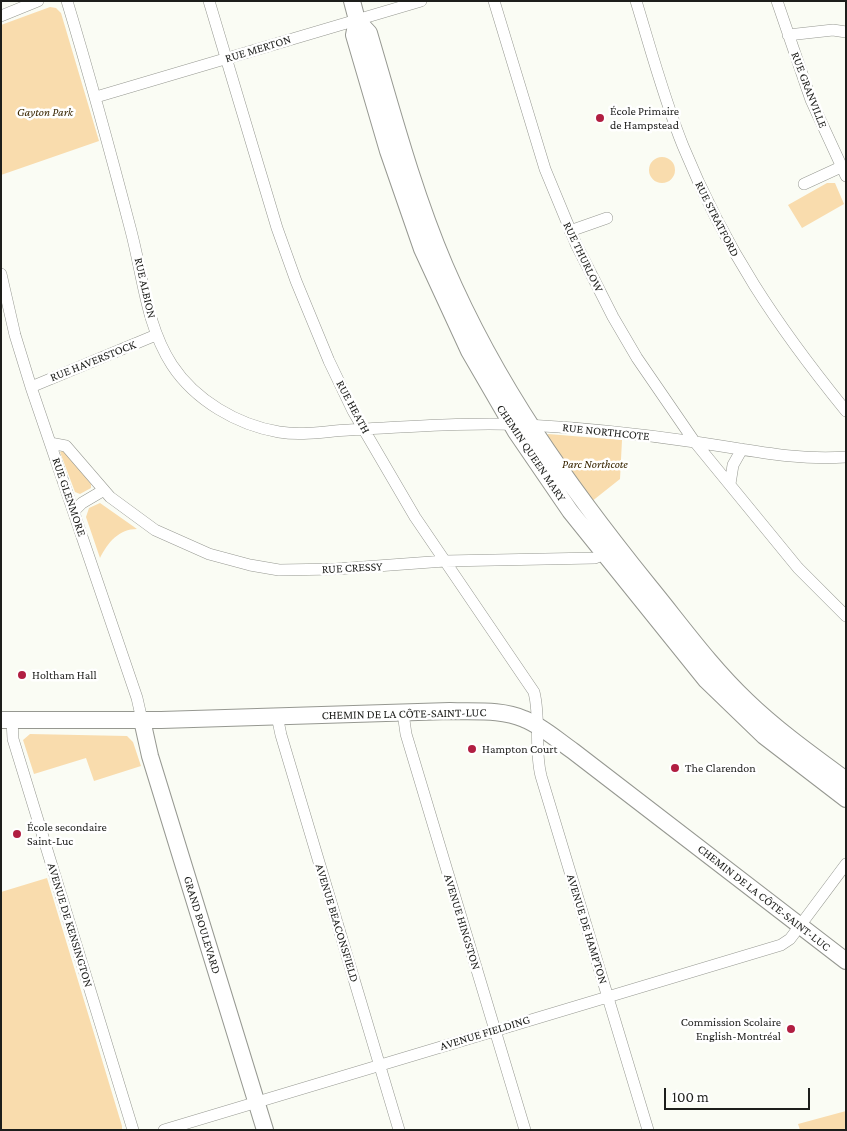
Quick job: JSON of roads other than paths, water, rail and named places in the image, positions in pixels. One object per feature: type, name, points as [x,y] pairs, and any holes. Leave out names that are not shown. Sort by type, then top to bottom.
[{"type":"street","points":[[1,16],[38,1]]},
{"type":"street","name":"RUE ALBION","points":[[67,1],[96,97],[156,335],[172,365],[186,383],[203,398],[234,417],[281,432],[313,433],[364,430]]},
{"type":"street","name":"RUE HEATH","points":[[209,1],[277,228],[296,281],[329,361],[364,430],[415,517],[532,686],[536,698],[538,726]]},
{"type":"street","name":"CHEMIN QUEEN MARY","points":[[352,1],[357,20],[354,35],[388,151],[426,239],[464,342],[511,425],[556,492],[738,692],[782,732],[846,780]]},
{"type":"street","name":"RUE MERTON","points":[[96,97],[421,1]]},
{"type":"street","name":"RUE THURLOW","points":[[494,1],[540,154],[570,231],[591,275],[637,358],[694,441],[798,568],[846,616]]},
{"type":"street","name":"RUE STRATFORD","points":[[636,1],[680,138],[723,233],[776,321],[846,411]]},
{"type":"street","name":"RUE GRANVILLE","points":[[777,1],[811,100],[843,171]]},
{"type":"street","points":[[788,35],[833,30],[846,32]]},
{"type":"street","points":[[804,184],[843,171]]},
{"type":"street","points":[[570,231],[607,218]]},
{"type":"street","name":"CHEMIN QUEEN MARY","points":[[426,239],[472,326],[529,425],[611,551],[723,698],[769,741],[846,799]]},
{"type":"street","name":"RUE GLENMORE","points":[[1,274],[15,335],[30,387],[137,698],[142,720]]},
{"type":"street","name":"RUE HAVERSTOCK","points":[[30,387],[156,335]]},
{"type":"street","name":"RUE NORTHCOTE","points":[[364,430],[529,425],[694,441],[816,458],[846,457]]},
{"type":"street","name":"RUE CRESSY","points":[[50,443],[66,446],[104,490],[122,507],[155,530],[209,554],[250,565],[279,570],[336,569],[445,561],[595,558],[611,551]]},
{"type":"street","points":[[730,484],[733,465],[742,449]]},
{"type":"street","points":[[74,511],[82,503],[104,490]]},
{"type":"street","name":"CHEMIN DE LA CÔTE-SAINT-LUC","points":[[6,720],[142,720],[493,712],[518,717],[538,726],[573,750],[799,927],[846,961]]},
{"type":"street","name":"AVENUE HINGSTON","points":[[403,713],[406,734],[525,1130]]},
{"type":"street","name":"AVENUE BEACONSFIELD","points":[[278,716],[281,735],[399,1130]]},
{"type":"street","name":"AVENUE DE KENSINGTON","points":[[6,720],[16,747],[133,1130]]},
{"type":"street","name":"GRAND BOULEVARD","points":[[142,720],[156,775],[266,1130]]},
{"type":"street","name":"AVENUE DE HAMPTON","points":[[538,726],[538,757],[541,776],[648,1130]]},
{"type":"street","name":"AVENUE FIELDING","points":[[164,1130],[781,945],[789,940],[846,864]]},
{"type":"place","name":"École Primaire de Hampstead","points":[[600,118]]},
{"type":"place","name":"Holtham Hall","points":[[22,675]]},
{"type":"place","name":"Hampton Court","points":[[472,749]]},
{"type":"place","name":"The Clarendon","points":[[675,768]]},
{"type":"place","name":"École secondaire Saint-Luc","points":[[17,834]]},
{"type":"place","name":"Commission Scolaire English-Montréal","points":[[791,1029]]},
{"type":"park label","name":"Gayton Park","points":[[45,112]]},
{"type":"park label","name":"Parc Northcote","points":[[595,464]]}]
